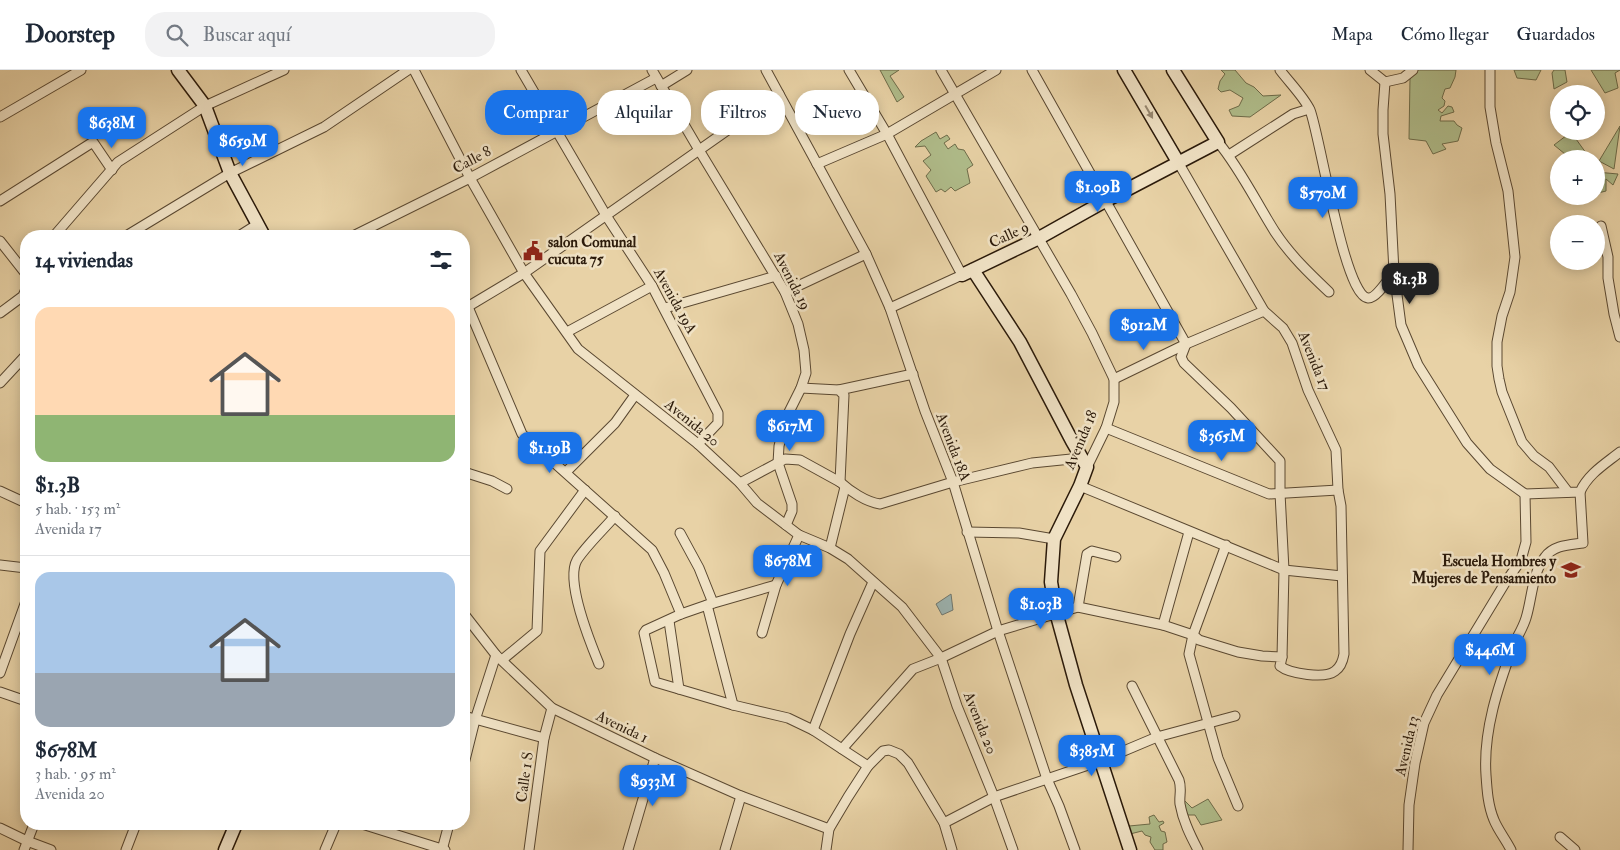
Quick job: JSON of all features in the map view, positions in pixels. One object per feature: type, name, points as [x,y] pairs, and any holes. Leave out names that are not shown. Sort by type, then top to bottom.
[{"type":"street","points":[[0,117],[81,70]]},
{"type":"street","points":[[178,70],[205,106],[230,173],[261,230]]},
{"type":"street","points":[[59,230],[118,162],[205,106],[284,70]]},
{"type":"street","points":[[136,230],[230,173],[324,127],[408,70]]},
{"type":"street","name":"Avenida 20","points":[[414,70],[470,178],[524,273],[578,349],[698,444],[740,483],[757,503],[799,535],[830,548],[848,559],[902,608],[941,658],[957,706],[994,797],[1013,850]]},
{"type":"street","name":"Avenida 19A","points":[[520,70],[532,90]]},
{"type":"street","name":"Calle 8","points":[[587,114],[657,78],[687,70]]},
{"type":"street","name":"Avenida 18A","points":[[766,70],[777,90]]},
{"type":"street","points":[[740,483],[785,459],[800,460],[872,503],[880,504],[953,482],[1032,463],[1084,462],[1020,342],[968,272],[849,70]]},
{"type":"street","name":"Avenida 18","points":[[941,70],[1039,238],[1092,333],[1114,379],[1114,402],[1106,428],[1084,462],[1080,486],[1054,540],[1051,582],[1056,612],[1076,685],[1130,850]]},
{"type":"street","points":[[817,164],[887,134],[996,70]]},
{"type":"street","points":[[1032,70],[1186,344]]},
{"type":"street","name":"Avenida 17","points":[[1124,70],[1264,311],[1283,328],[1292,343],[1308,390],[1336,450],[1338,490],[1341,506],[1344,654],[1335,672],[1312,675],[1287,670],[1280,666],[1282,657]]},
{"type":"street","points":[[1173,70],[1218,142],[1228,154],[1276,234],[1294,257],[1329,292]]},
{"type":"street","points":[[1280,70],[1309,109],[1317,134],[1340,240],[1355,283],[1362,296],[1366,298],[1374,296],[1394,272]]},
{"type":"street","points":[[1370,70],[1385,82]]},
{"type":"street","points":[[1385,82],[1403,78],[1413,70]]},
{"type":"street","points":[[1490,70],[1490,107],[1496,144],[1508,191],[1515,257],[1510,292],[1502,316],[1497,342],[1499,379],[1502,392],[1522,442],[1534,456],[1549,467],[1568,492]]},
{"type":"street","name":"Avenida 19","points":[[657,78],[786,292],[798,324],[804,350],[806,374],[786,418],[779,446],[778,463],[792,504],[792,511],[786,525]]},
{"type":"street","points":[[1385,82],[1383,134],[1390,194],[1394,272],[1401,325],[1418,365],[1467,443],[1490,469],[1525,494],[1580,492]]},
{"type":"street","name":"Avenida 18A","points":[[785,105],[866,254],[890,308],[925,412],[953,482],[998,631],[1047,779],[1075,850]]},
{"type":"street","points":[[1228,154],[1294,114],[1309,109]]},
{"type":"street","name":"Calle 8","points":[[364,230],[470,178],[547,135]]},
{"type":"street","name":"Avenida 19A","points":[[559,135],[665,308],[718,413],[718,423],[698,444]]},
{"type":"street","points":[[470,306],[524,273],[720,135]]},
{"type":"street","points":[[0,201],[93,142],[112,170]]},
{"type":"street","name":"Calle 9","points":[[890,308],[1039,238],[1218,142]]},
{"type":"street","points":[[248,230],[258,224]]},
{"type":"street","points":[[0,241],[20,266]]},
{"type":"street","points":[[1605,244],[1608,257],[1608,278],[1620,337]]},
{"type":"street","points":[[786,292],[866,254]]},
{"type":"street","points":[[665,308],[776,276]]},
{"type":"street","points":[[567,332],[652,286]]},
{"type":"street","points":[[0,313],[20,299]]},
{"type":"street","points":[[1114,379],[1186,344],[1264,311]]},
{"type":"street","points":[[470,317],[522,434],[652,550],[682,614]]},
{"type":"street","points":[[842,749],[913,669],[998,631],[1056,612],[1078,607],[1163,625],[1193,635],[1199,640],[1238,652],[1282,657],[1284,570],[1280,494],[1281,463],[1232,408],[1184,364],[1181,357],[1186,344]]},
{"type":"street","points":[[0,383],[20,361]]},
{"type":"street","points":[[801,388],[839,390],[913,374]]},
{"type":"street","points":[[830,548],[842,485],[844,395],[839,390]]},
{"type":"street","points":[[566,472],[615,423],[634,395]]},
{"type":"street","points":[[1106,428],[1269,494],[1338,490]]},
{"type":"street","points":[[1511,850],[1494,821],[1489,804],[1486,775],[1486,753],[1496,694],[1525,619],[1539,566],[1544,557],[1554,548],[1583,543],[1580,492],[1584,483],[1591,475],[1620,452]]},
{"type":"street","points":[[470,474],[492,480],[507,489]]},
{"type":"street","points":[[1080,486],[1284,570],[1342,576]]},
{"type":"street","points":[[470,740],[475,720],[499,657],[536,631],[540,551],[585,490]]},
{"type":"street","points":[[0,491],[20,500]]},
{"type":"street","name":"Avenida 13","points":[[1408,850],[1409,805],[1424,723],[1437,695],[1505,583],[1522,560],[1526,542],[1525,494]]},
{"type":"street","points":[[599,664],[576,596],[574,574],[576,561],[615,516]]},
{"type":"street","points":[[967,532],[1019,533],[1054,540]]},
{"type":"street","points":[[1163,625],[1190,532]]},
{"type":"street","points":[[680,533],[698,568],[710,604],[733,705]]},
{"type":"street","points":[[762,632],[776,585],[799,535]]},
{"type":"street","points":[[1226,545],[1193,635],[1189,654],[1218,758],[1238,806]]},
{"type":"street","points":[[1078,607],[1087,554],[1092,551],[1116,558]]},
{"type":"street","points":[[0,565],[20,567]]},
{"type":"street","points":[[813,730],[850,634],[873,582]]},
{"type":"street","points":[[776,585],[710,604],[649,628],[644,633],[655,682],[733,705],[788,718],[813,730],[868,766]]},
{"type":"street","points":[[0,673],[20,618]]},
{"type":"street","name":"Avenida 1","points":[[470,621],[499,657],[552,708],[655,758],[741,796],[829,829]]},
{"type":"street","points":[[668,621],[679,689]]},
{"type":"street","points":[[1132,686],[1179,780],[1181,787],[1180,805],[1183,817],[1188,832],[1198,850]]},
{"type":"street","points":[[0,692],[20,699]]},
{"type":"street","name":"Calle 1 S","points":[[529,850],[544,738],[552,708]]},
{"type":"street","points":[[944,823],[994,797],[1100,761],[1157,737],[1235,716]]},
{"type":"street","points":[[470,718],[544,738]]},
{"type":"street","points":[[826,850],[829,829],[868,766],[883,751],[889,750],[899,754],[908,763],[944,823],[952,850]]},
{"type":"street","points":[[628,850],[655,758]]},
{"type":"street","points":[[725,850],[741,796]]},
{"type":"street","points":[[0,828],[26,846],[51,850]]},
{"type":"street","points":[[26,846],[32,830]]},
{"type":"street","points":[[126,850],[134,830]]},
{"type":"street","points":[[225,850],[233,830]]},
{"type":"street","points":[[325,850],[333,830]]},
{"type":"street","points":[[381,830],[443,850],[448,830]]},
{"type":"street","points":[[1560,837],[1575,850]]},
{"type":"green space","points":[[880,70],[899,70],[890,76],[904,97],[897,102]]},
{"type":"green space","points":[[1221,70],[1235,70],[1246,83],[1254,87],[1263,96],[1281,95],[1250,117],[1232,116],[1229,110],[1239,106],[1243,98],[1230,90],[1221,92],[1218,89],[1220,81],[1225,74]]},
{"type":"green space","points":[[1413,70],[1456,70],[1450,88],[1445,89],[1442,98],[1445,101],[1444,106],[1438,110],[1442,113],[1448,106],[1452,107],[1454,112],[1441,116],[1440,121],[1454,121],[1462,128],[1458,141],[1442,144],[1446,149],[1433,154],[1426,141],[1409,139],[1410,78]]},
{"type":"green space","points":[[1514,70],[1541,70],[1536,80],[1517,78]]},
{"type":"green space","points":[[1554,70],[1565,70],[1567,82],[1561,85],[1554,85],[1552,73]]},
{"type":"green space","points":[[1591,70],[1620,70],[1615,73],[1618,88],[1605,93],[1605,85],[1600,85]]},
{"type":"green space","points":[[1620,126],[1614,169],[1605,164],[1605,151]]},
{"type":"green space","points":[[936,132],[940,139],[947,135],[950,139],[944,143],[948,149],[955,144],[958,149],[964,150],[973,165],[967,169],[970,183],[955,191],[951,187],[945,192],[941,189],[936,192],[926,176],[931,170],[923,161],[931,155],[925,146],[915,147]]},
{"type":"green space","points":[[1561,140],[1577,140],[1584,150],[1560,150],[1554,145]]},
{"type":"green space","points":[[1605,173],[1618,174],[1613,185],[1606,179],[1606,191]]},
{"type":"green space","points":[[1180,799],[1192,808],[1208,799],[1222,820],[1201,825],[1195,815],[1186,815]]},
{"type":"green space","points":[[1154,815],[1159,822],[1163,821],[1164,823],[1159,826],[1161,831],[1165,832],[1167,842],[1163,844],[1163,850],[1155,850],[1150,842],[1151,837],[1145,835],[1142,831],[1130,834],[1129,826],[1150,824],[1149,817]]},
{"type":"water","points":[[951,594],[953,610],[942,615],[936,604]]},
{"type":"place","name":"salon Comunal cucuta 75","points":[[533,251]]},
{"type":"place","name":"Escuela Hombres y Mujeres de Pensamiento","points":[[1571,570]]}]
